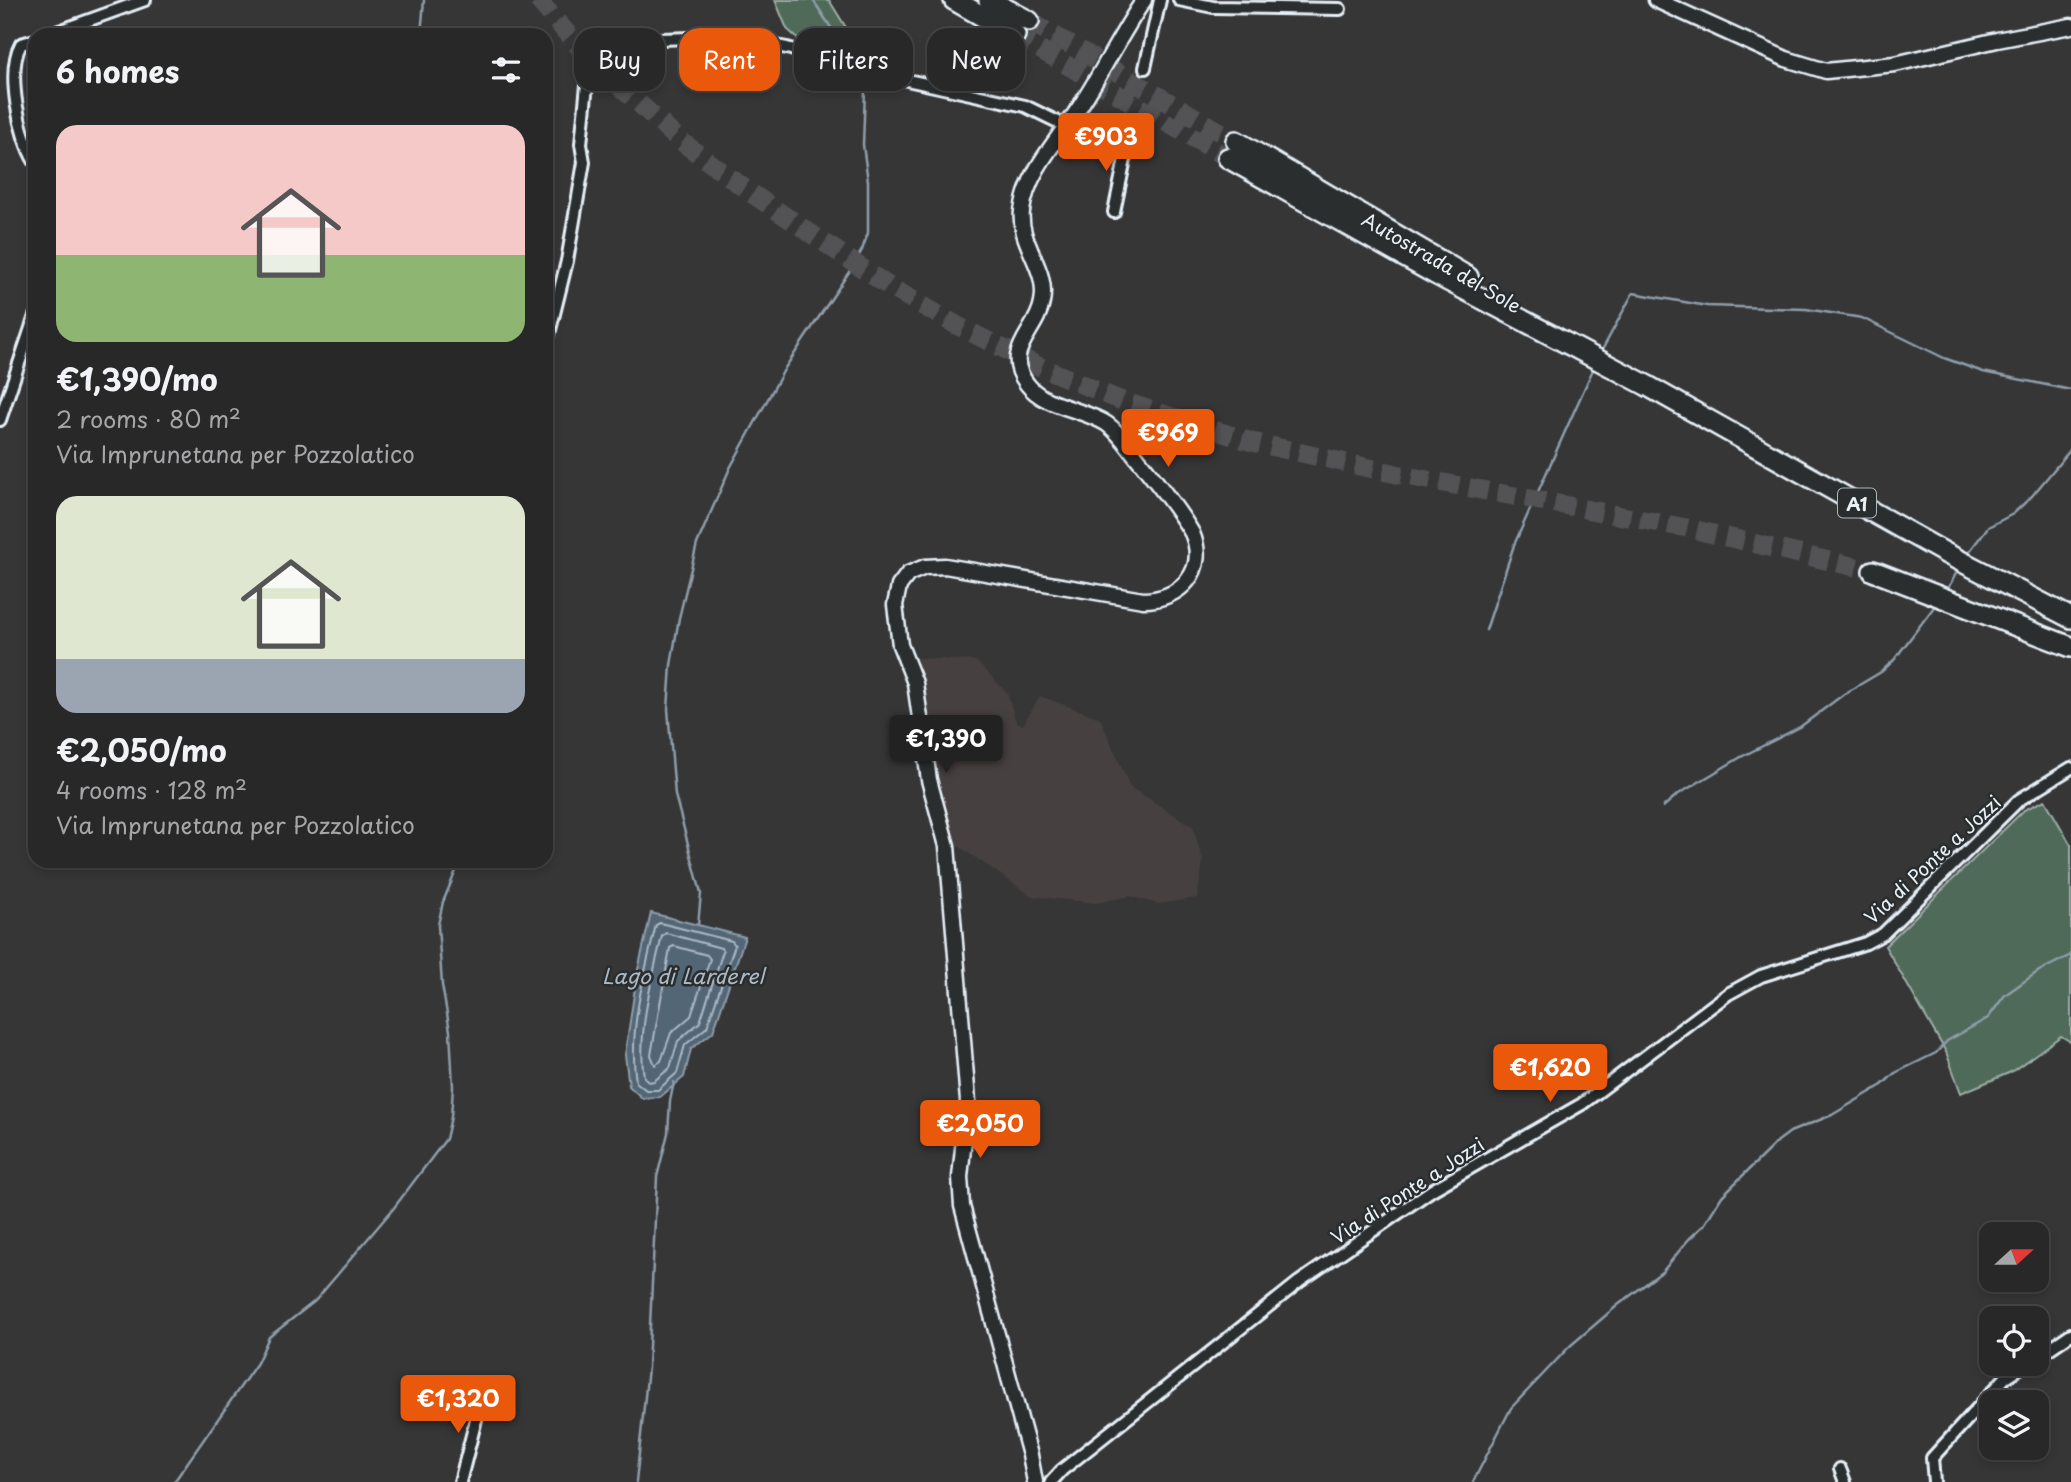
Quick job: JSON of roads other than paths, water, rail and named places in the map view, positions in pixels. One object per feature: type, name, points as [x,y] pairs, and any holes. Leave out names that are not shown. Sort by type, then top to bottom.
[{"type":"highway","points":[[954,0],[1022,28],[989,0]]},
{"type":"highway","name":"Autostrada del Sole","points":[[1232,149],[1458,286],[1646,384],[1947,554],[2071,618]]},
{"type":"highway","points":[[1873,571],[2071,648]]},
{"type":"main road","points":[[1657,0],[1786,59],[1826,71],[1895,64],[2071,26]]},
{"type":"main road","points":[[1035,1482],[962,1206],[960,1177],[968,1101],[947,846],[929,780],[915,683],[900,645],[895,605],[903,579],[925,567],[945,566],[1143,600],[1160,599],[1176,592],[1188,583],[1196,569],[1198,551],[1192,533],[1117,433],[1098,419],[1039,396],[1028,385],[1020,370],[1018,358],[1021,343],[1038,316],[1044,293],[1042,278],[1023,231],[1023,204],[1034,175],[1069,122],[1139,2]]},
{"type":"street","points":[[67,28],[145,0]]},
{"type":"street","points":[[1145,68],[1160,0]]},
{"type":"street","points":[[1179,0],[1213,7],[1340,9]]},
{"type":"street","points":[[553,318],[567,261],[584,162],[581,144],[588,75],[612,51],[660,39],[722,37],[788,48],[819,59],[880,74],[1025,106],[1129,140],[1114,212]]},
{"type":"street","points":[[28,42],[21,44],[15,55],[17,105],[21,129],[28,146]]},
{"type":"street","points":[[0,420],[28,337]]},
{"type":"street","name":"Via di Ponte a Jozzi","points":[[1051,1482],[1299,1282],[1432,1190],[1582,1104],[1728,994],[1760,975],[1866,943],[1883,934],[2019,800],[2071,768]]},
{"type":"street","points":[[2049,1349],[2071,1334]]},
{"type":"street","points":[[1934,1482],[1932,1458],[2008,1376]]},
{"type":"street","points":[[460,1482],[482,1396]]},
{"type":"street","points":[[1840,1469],[1845,1482]]},
{"type":"water","name":"Lago di Larderel","points":[[651,913],[745,937],[713,1032],[691,1049],[684,1077],[660,1097],[642,1098],[629,1086],[625,1055],[637,974]]},
{"type":"waterway","points":[[422,28],[424,0]]},
{"type":"waterway","points":[[813,0],[831,28]]},
{"type":"waterway","points":[[698,925],[701,893],[675,795],[668,709],[671,665],[679,618],[697,544],[730,468],[785,368],[851,269],[868,233],[868,181],[863,145],[865,91]]},
{"type":"waterway","points":[[1601,352],[1633,293],[1707,306],[1806,309],[1862,318],[1944,358],[1983,372],[2071,390]]},
{"type":"waterway","points":[[1486,630],[1514,545],[1595,365]]},
{"type":"waterway","points":[[1966,556],[1988,527],[2013,514],[2032,496],[2071,449]]},
{"type":"waterway","points":[[1946,592],[1959,568]]},
{"type":"waterway","points":[[1663,807],[1677,795],[1741,757],[1800,727],[1844,694],[1881,672],[1894,660],[1937,603]]},
{"type":"waterway","points":[[174,1482],[257,1363],[269,1337],[315,1301],[393,1209],[446,1139],[453,1087],[450,1031],[442,985],[438,925],[443,902],[457,868]]},
{"type":"waterway","points":[[1473,1482],[1511,1408],[1570,1346],[1663,1271],[1704,1225],[1722,1196],[1778,1141],[1790,1132],[1832,1115],[1882,1085],[1895,1073],[1936,1053],[1947,1041],[1988,1018],[2005,995],[2039,971],[2071,955]]},
{"type":"waterway","points":[[636,1482],[648,1368],[657,1177],[668,1133],[674,1082]]},
{"type":"tunnel","points":[[538,0],[587,56],[678,139],[751,193],[890,287],[958,326],[1036,365],[1122,401],[1252,442],[1401,475],[1687,528],[1873,571]]},
{"type":"tunnel","points":[[1029,21],[1236,141]]},
{"type":"tunnel","points":[[1025,41],[1228,158]]}]
